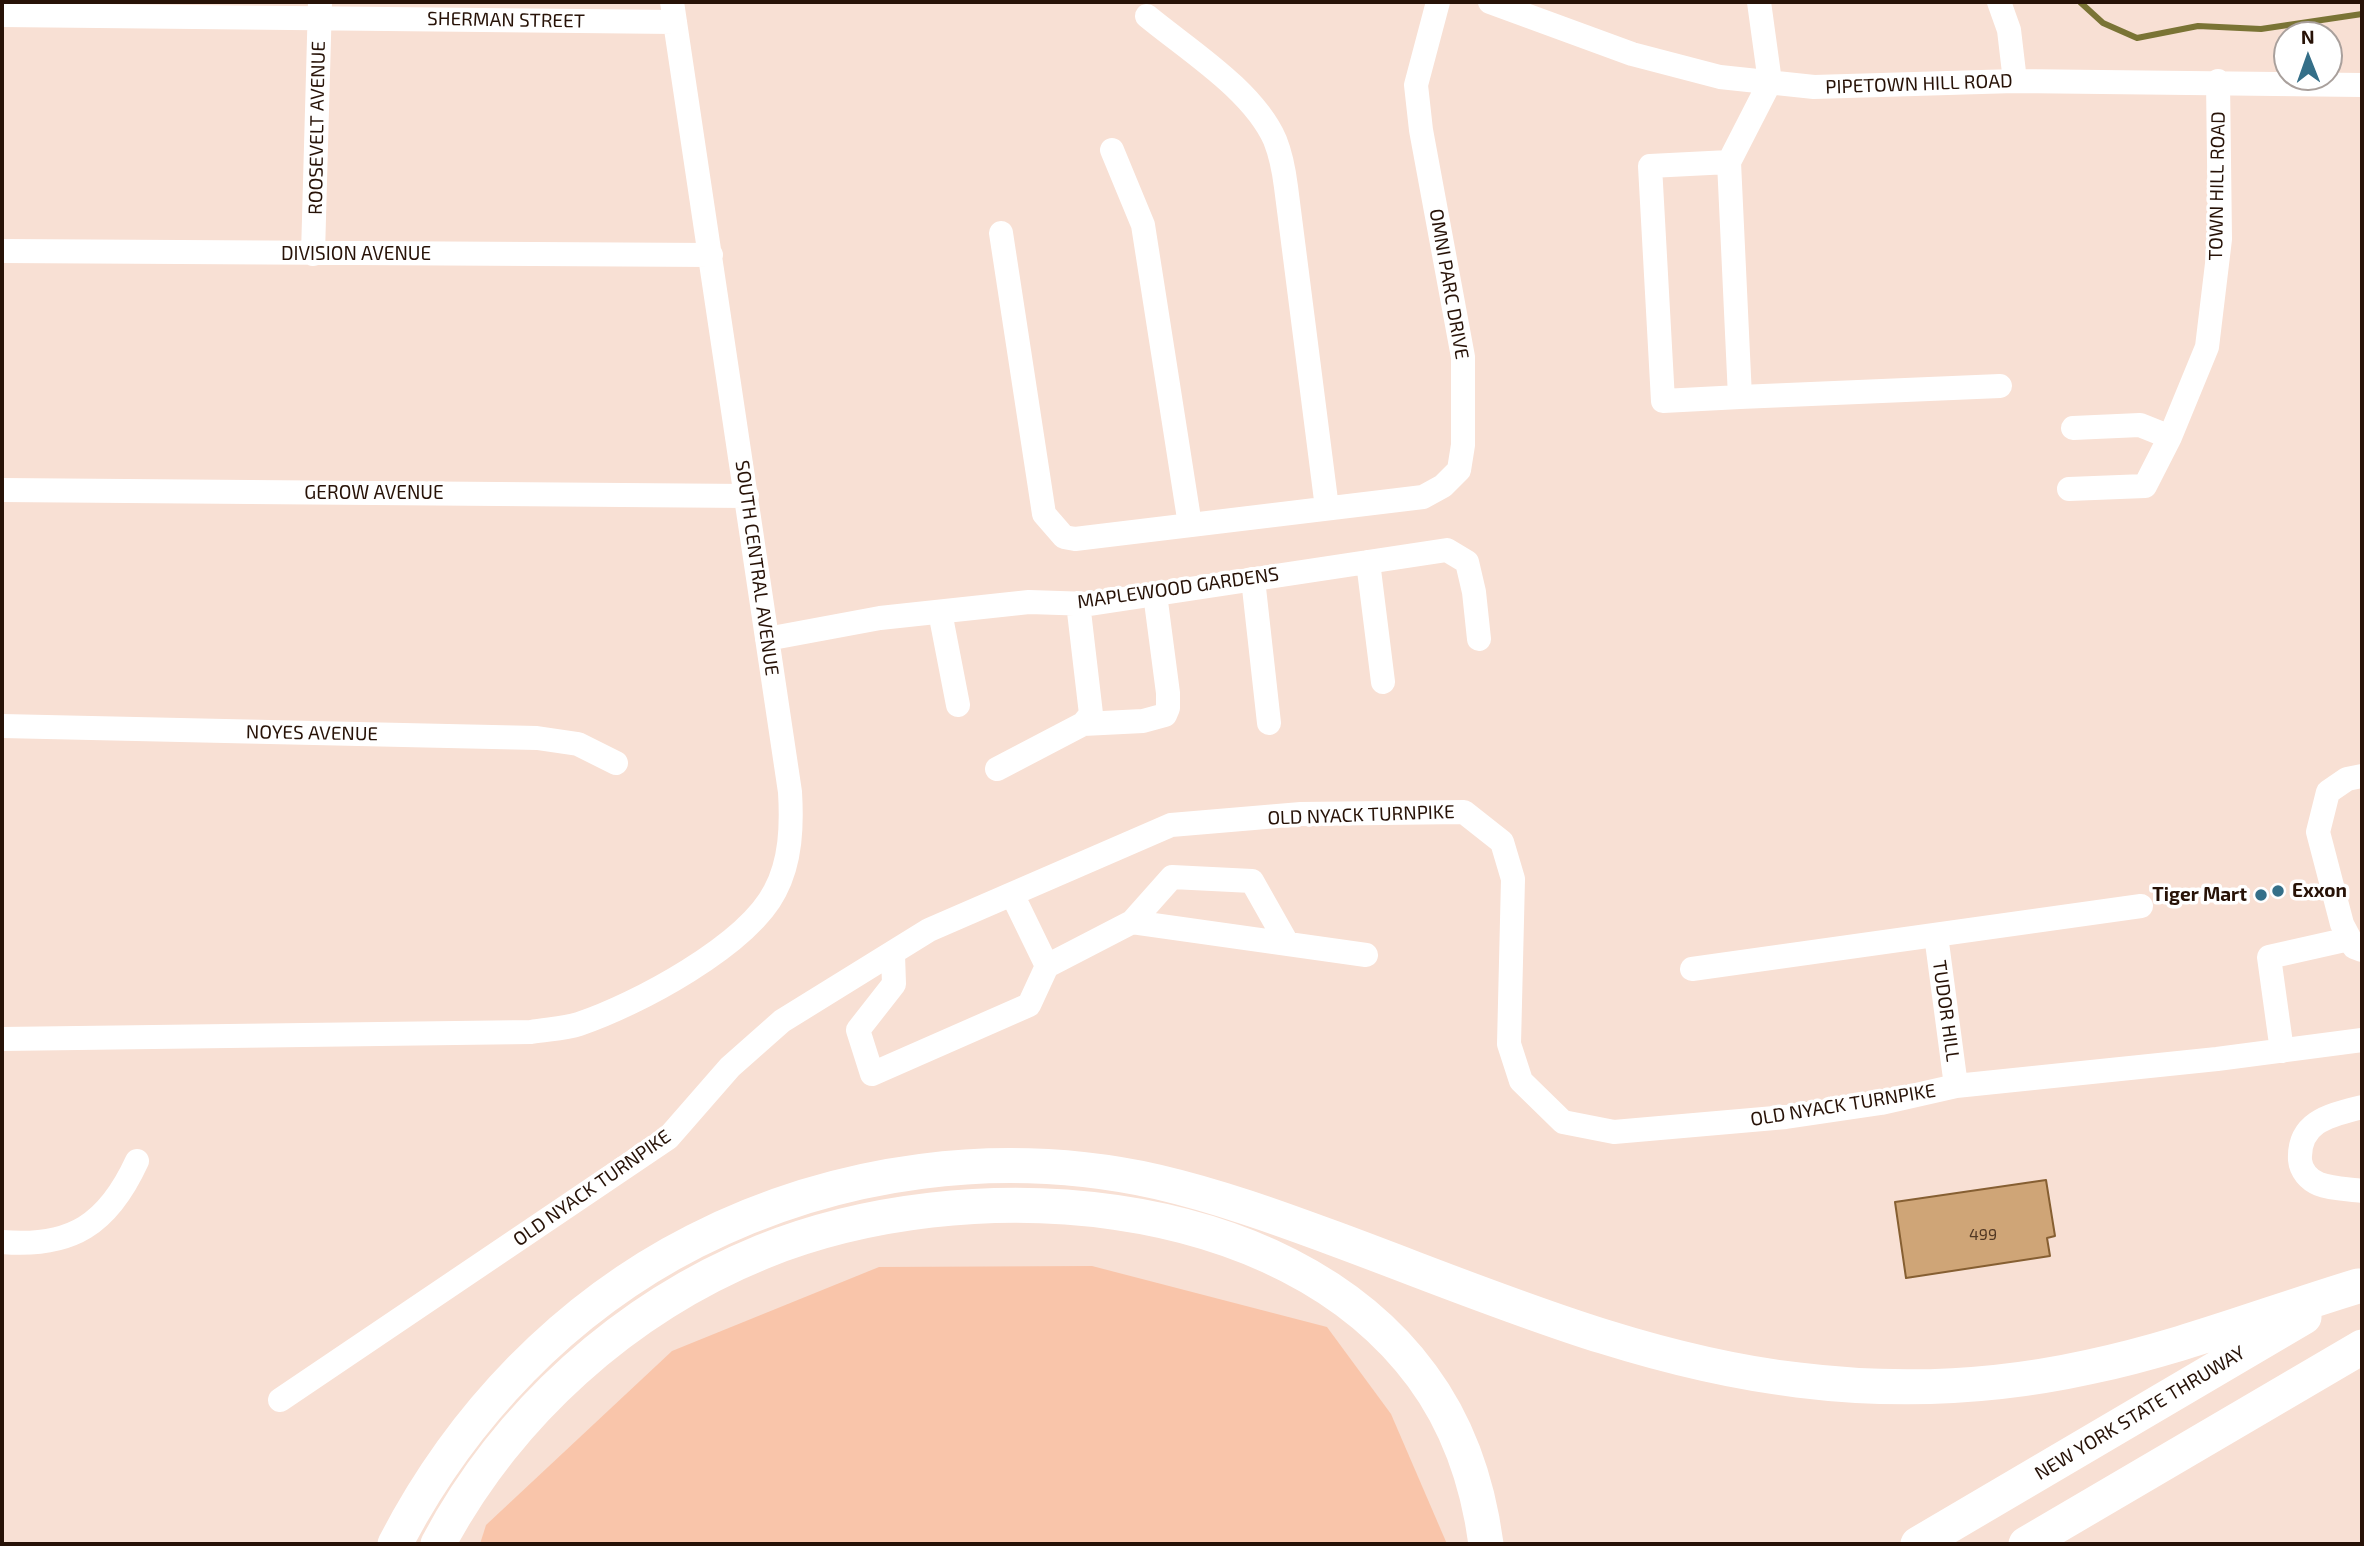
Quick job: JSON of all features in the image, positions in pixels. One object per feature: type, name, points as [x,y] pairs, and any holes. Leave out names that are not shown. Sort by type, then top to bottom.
[{"type":"highway","points":[[395,1544],[443,1464],[498,1393],[553,1339],[613,1291],[677,1250],[782,1203],[855,1183],[931,1170],[1045,1167],[1159,1183],[1257,1211],[1652,1352],[1726,1369],[1803,1381],[1917,1386],[2030,1378],[2253,1332]]},
{"type":"highway","points":[[438,1544],[480,1475],[542,1402],[605,1344],[675,1296],[750,1257],[827,1229],[922,1209],[1008,1203],[1117,1213],[1213,1237],[1306,1276],[1358,1311],[1402,1352],[1441,1404],[1468,1462],[1486,1544]]},
{"type":"highway","name":"NEW YORK STATE THRUWAY","points":[[1918,1544],[2253,1332],[2360,1285]]},
{"type":"highway","points":[[2026,1544],[2362,1347]]},
{"type":"street","name":"OMNI PARC DRIVE","points":[[1001,233],[1044,514],[1064,537],[1075,539],[1423,497],[1443,486],[1459,470],[1463,445],[1464,358],[1421,130],[1416,85],[1438,2]]},
{"type":"street","name":"PIPETOWN HILL ROAD","points":[[1489,2],[1632,54],[1720,77],[1815,87],[2015,81],[2218,81],[2362,85]]},
{"type":"street","points":[[1740,397],[1729,162],[1770,82],[1759,2]]},
{"type":"street","points":[[1999,2],[2010,30],[2015,81]]},
{"type":"street","name":"SHERMAN STREET","points":[[2,15],[320,10],[674,12]]},
{"type":"street","name":"ROOSEVELT AVENUE","points":[[313,254],[320,10]]},
{"type":"street","name":"SOUTH CENTRAL AVENUE","points":[[2,1039],[531,1032],[575,1025],[613,1012],[715,953],[753,921],[775,891],[787,856],[792,824],[747,496],[674,12]]},
{"type":"street","points":[[1147,16],[1239,92],[1274,137],[1282,159],[1286,187],[1326,508]]},
{"type":"street","name":"TOWN HILL ROAD","points":[[2069,489],[2145,486],[2170,437],[2207,347],[2220,239],[2218,81]]},
{"type":"street","points":[[1112,150],[1143,225],[1190,525]]},
{"type":"street","points":[[1729,162],[1650,166],[1663,401],[2000,386]]},
{"type":"street","name":"DIVISION AVENUE","points":[[2,251],[711,255]]},
{"type":"street","points":[[2073,428],[2140,425],[2170,437]]},
{"type":"street","name":"GEROW AVENUE","points":[[2,490],[747,496]]},
{"type":"street","name":"MAPLEWOOD GARDENS","points":[[767,639],[880,618],[1029,602],[1078,603],[1155,594],[1447,550],[1467,562],[1474,592],[1479,639]]},
{"type":"street","points":[[1368,562],[1383,682]]},
{"type":"street","points":[[1253,579],[1269,723]]},
{"type":"street","points":[[1083,724],[1143,721],[1165,715],[1168,708],[1155,594]]},
{"type":"street","points":[[997,769],[1083,724],[1091,714],[1078,603]]},
{"type":"street","points":[[940,612],[958,705]]},
{"type":"street","name":"NOYES AVENUE","points":[[2,726],[537,738],[578,744],[616,764]]},
{"type":"street","points":[[2282,1051],[2269,957],[2356,944],[2342,925],[2318,832],[2328,792],[2347,779],[2362,776]]},
{"type":"street","name":"OLD NYACK TURNPIKE","points":[[280,1400],[668,1138],[730,1067],[782,1021],[893,955],[929,930],[1171,825],[1301,814],[1464,812],[1502,842],[1513,878],[1509,1044],[1521,1081],[1563,1122],[1614,1132],[1786,1117],[1881,1103],[1956,1086],[2362,1040]]},
{"type":"street","points":[[893,955],[894,984],[858,1030],[872,1074],[1029,1005],[1047,966],[1132,922],[1172,877],[1252,881],[1287,943]]},
{"type":"street","points":[[1012,894],[1047,966]]},
{"type":"street","points":[[1692,969],[2141,906]]},
{"type":"street","points":[[1132,922],[1366,955]]},
{"type":"street","name":"TUDOR HILL","points":[[1936,935],[1956,1086]]},
{"type":"street","points":[[2362,1107],[2329,1115],[2308,1128],[2301,1141],[2300,1163],[2306,1177],[2320,1184],[2362,1191]]},
{"type":"street","points":[[2,1242],[19,1244],[57,1239],[93,1225],[121,1195],[136,1161]]},
{"type":"shaded area","points":[[1092,1266],[1327,1327],[1391,1414],[1447,1544],[480,1544],[486,1525],[672,1351],[879,1267]]},
{"type":"building","points":[[2046,1180],[2055,1236],[2047,1238],[2050,1256],[1906,1278],[1895,1202]]},
{"type":"waterway","points":[[2080,2],[2103,23],[2137,38],[2198,26],[2261,29],[2362,14]]},
{"type":"place","name":"Exxon","points":[[2278,891]]},
{"type":"place","name":"Tiger Mart","points":[[2261,895]]}]
